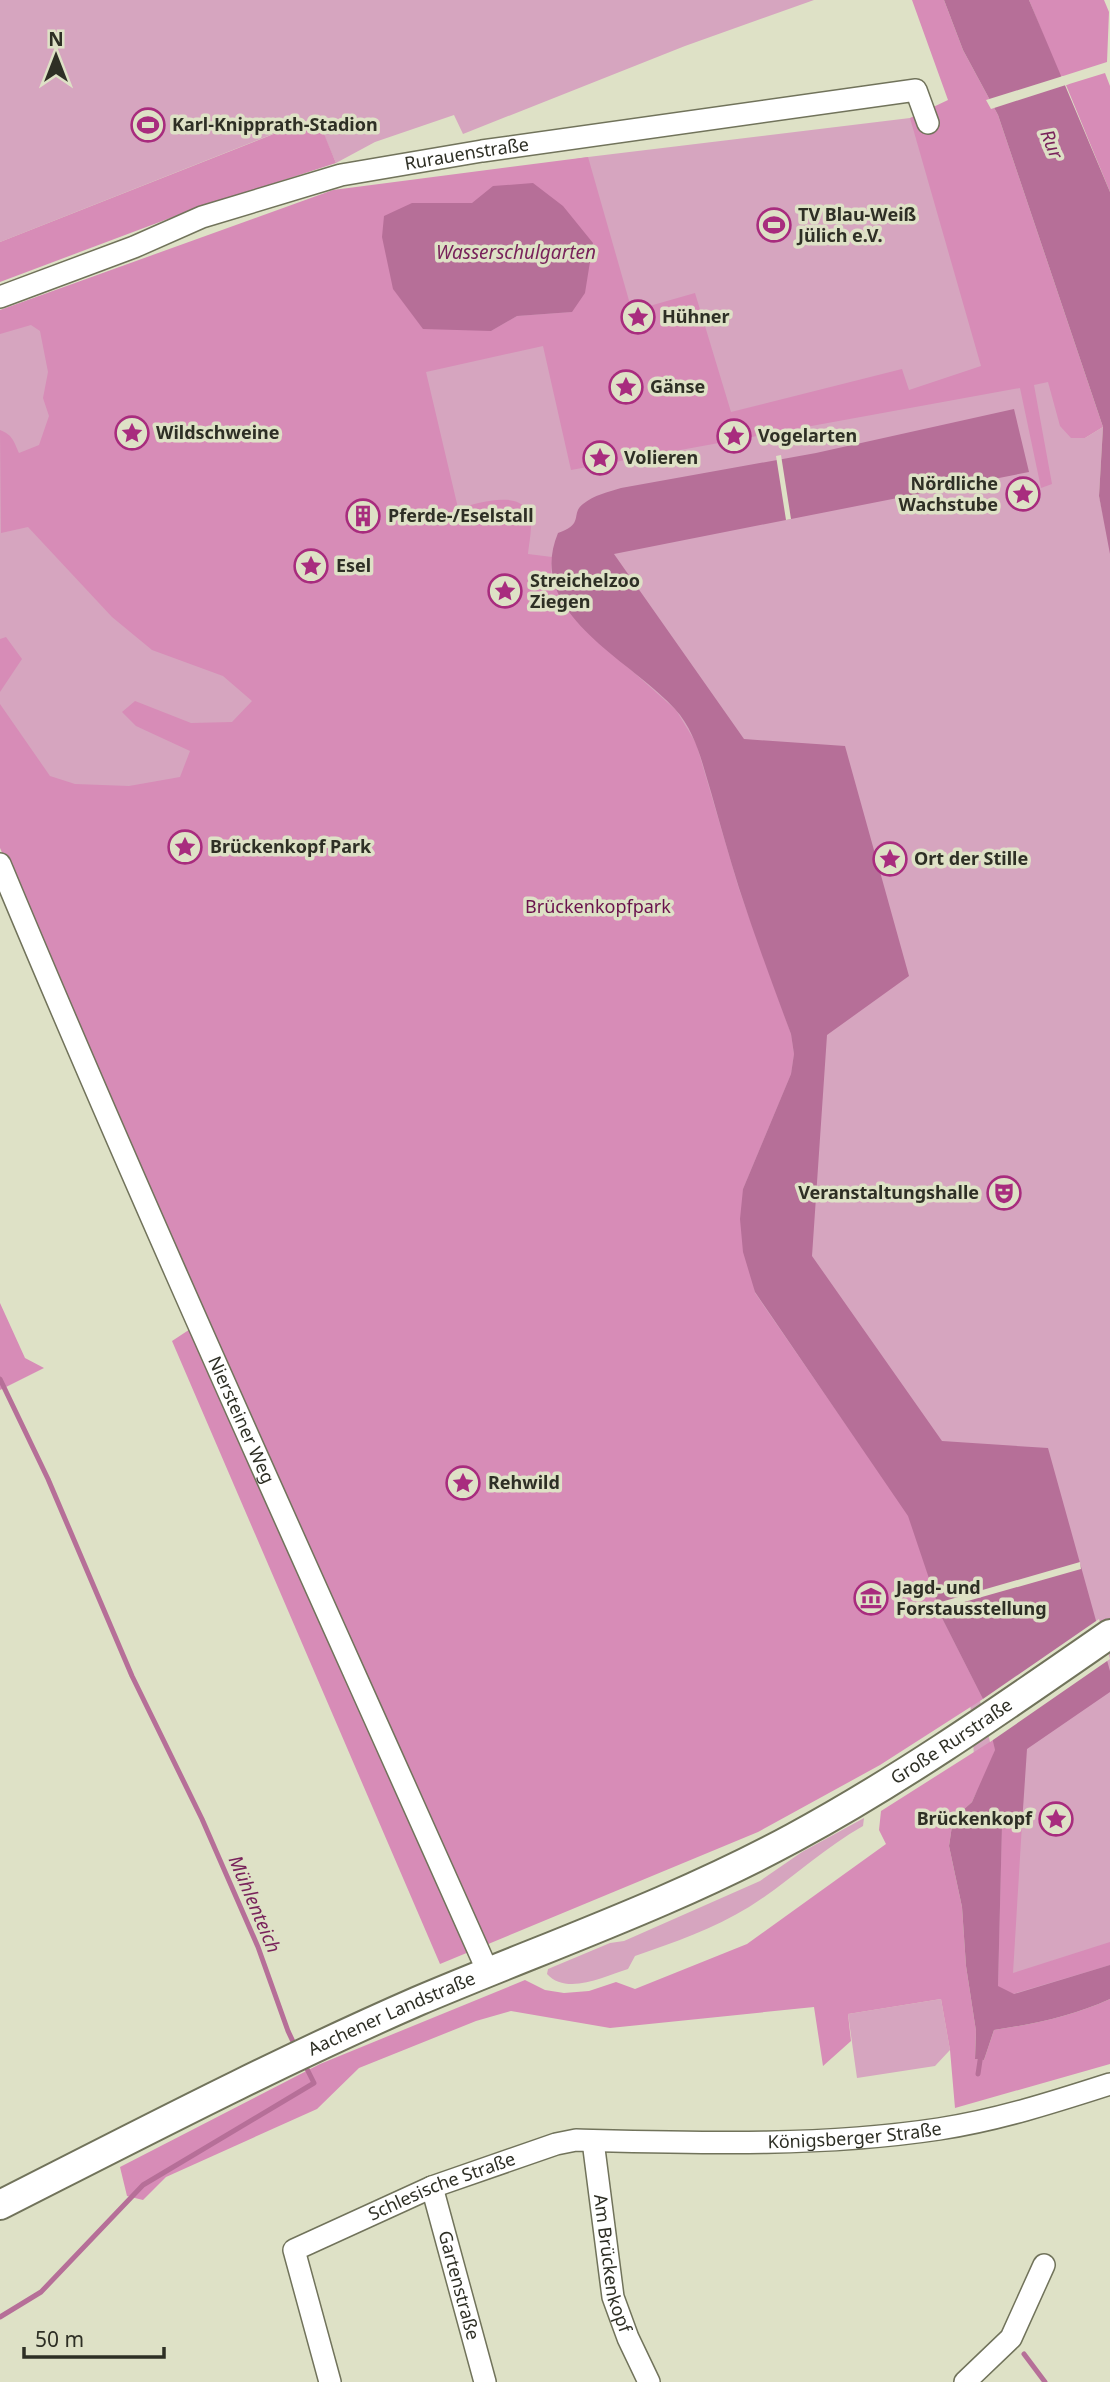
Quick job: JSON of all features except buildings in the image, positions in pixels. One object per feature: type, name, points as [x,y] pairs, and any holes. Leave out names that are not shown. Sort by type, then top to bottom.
[{"type":"main road","name":"Große Rurstraße","points":[[789,1840],[872,1794],[1110,1634]]},
{"type":"main road","name":"Aachener Landstraße","points":[[0,2206],[300,2055],[661,1900],[789,1840]]},
{"type":"street","name":"Rurauenstraße","points":[[0,297],[134,247],[202,217],[341,175],[482,151],[916,90],[928,123]]},
{"type":"street","name":"Niersteiner Weg","points":[[0,864],[56,999],[488,1972]]},
{"type":"street","name":"Königsberger Straße","points":[[593,2141],[750,2143],[858,2138],[941,2129],[1024,2111],[1110,2084]]},
{"type":"street","name":"Schlesische Straße","points":[[330,2382],[294,2250],[432,2187],[556,2144],[576,2140],[593,2141]]},
{"type":"street","name":"Am Brückenkopf","points":[[593,2141],[613,2297],[628,2338],[649,2382]]},
{"type":"street","name":"Gartenstraße","points":[[432,2187],[485,2382]]},
{"type":"street","points":[[965,2382],[1011,2338],[1045,2265]]},
{"type":"green space","name":"Karl-Knipprath-Stadion","points":[[0,0],[814,0],[685,46],[463,134],[454,115],[375,142],[336,163],[316,117],[0,242]]},
{"type":"green space","name":"Brückenkopfpark","points":[[912,0],[944,0],[963,50],[998,115],[1103,427],[1085,438],[1071,438],[1060,426],[1048,382],[1034,385],[1052,484],[1041,488],[1020,388],[571,470],[543,346],[426,372],[458,508],[497,500],[517,502],[525,507],[531,519],[528,554],[552,557],[551,572],[578,623],[676,710],[696,743],[739,889],[791,1034],[794,1054],[791,1074],[743,1189],[755,1293],[909,1516],[943,1620],[983,1699],[880,1765],[758,1832],[440,1964],[172,1341],[204,1320],[0,848],[0,704],[50,776],[75,784],[129,786],[180,777],[190,751],[136,726],[122,712],[135,701],[191,723],[232,722],[252,701],[223,676],[152,650],[112,617],[28,527],[1,533],[0,430],[10,437],[19,453],[39,445],[49,416],[43,398],[48,372],[40,331],[31,325],[0,334],[0,310],[333,190],[588,157],[632,311],[695,293],[731,412],[902,369],[909,390],[981,366],[910,118],[948,100]],"holes":[[[412,203],[472,203],[572,312],[517,316],[491,331]]]},
{"type":"green space","points":[[1029,0],[1104,0],[1109,12],[1107,62],[1060,77]]},
{"type":"green space","points":[[1105,73],[1110,86],[1110,192],[1066,85]]},
{"type":"green space","points":[[317,117],[336,163],[189,211],[0,282],[0,242]]},
{"type":"green space","name":"Brückenkopfpark","points":[[910,118],[970,124],[1085,438],[1103,427],[1099,496],[1110,546],[1110,1967],[992,2007],[969,1686],[0,826],[0,317],[357,195],[588,157]]},
{"type":"green space","points":[[6,637],[22,659],[0,692],[0,639]]},
{"type":"green space","points":[[0,1303],[25,1358],[44,1368],[0,1390]]},
{"type":"green space","points":[[993,1740],[995,1750],[972,1802],[953,1819],[949,1846],[962,1907],[966,1966],[976,2031],[975,2059],[984,2060],[994,2030],[1053,2019],[1110,1999],[1110,2064],[955,2108],[950,2050],[941,1999],[848,2014],[851,2041],[823,2066],[814,2007],[610,2028],[511,2011],[476,2021],[359,2068],[317,2109],[166,2177],[143,2200],[127,2196],[120,2167],[320,2064],[525,1980],[545,1990],[564,1993],[589,1991],[616,1982],[635,1989],[747,1944],[886,1844],[879,1830],[881,1811]]},
{"type":"green space","points":[[1009,1817],[1022,1824],[1013,1973],[1110,1942],[1110,1965],[1013,1994],[998,1987],[1002,1825]]},
{"type":"green space","points":[[864,1818],[863,1826],[749,1907],[708,1928],[635,1956],[628,1969],[575,1984],[555,1980],[547,1974],[548,1969],[610,1943],[624,1941],[760,1881],[802,1852]]},
{"type":"green space","points":[[941,1999],[950,2050],[935,2066],[857,2078],[848,2014]]},
{"type":"water","name":"Rur","points":[[944,0],[1029,0],[1110,192],[1110,554],[1099,496],[1103,427],[998,115],[963,50]]},
{"type":"water","name":"Wasserschulgarten","points":[[533,183],[563,206],[593,243],[585,293],[572,312],[517,316],[491,331],[423,329],[393,289],[382,237],[384,216],[412,203],[472,203],[493,186]]},
{"type":"water","points":[[1014,409],[1029,472],[614,554],[744,739],[845,746],[909,976],[827,1035],[812,1256],[942,1441],[1048,1448],[1110,1671],[1110,1692],[1027,1749],[1022,1824],[1009,1817],[1002,1825],[998,1986],[1014,1994],[1110,1965],[1110,1999],[1053,2019],[994,2030],[984,2060],[975,2059],[976,2031],[966,1966],[962,1907],[949,1846],[953,1819],[972,1802],[995,1750],[983,1699],[943,1620],[908,1516],[755,1292],[743,1252],[740,1219],[743,1189],[791,1074],[794,1054],[791,1034],[739,888],[698,748],[675,709],[588,633],[569,611],[556,588],[552,562],[558,533],[574,523],[577,511],[583,504],[606,492],[816,453]]},
{"type":"pier","points":[[1063,76],[1069,84],[991,109],[986,100]]},
{"type":"pier","points":[[781,455],[791,519],[786,520],[776,456]]},
{"type":"pier","points":[[1080,1562],[1081,1569],[936,1610],[934,1604]]},
{"type":"pier","points":[[1099,1619],[1110,1659],[990,1742],[980,1701]]},
{"type":"waterway","name":"Mühlenteich","points":[[0,1379],[48,1479],[132,1676],[202,1819],[258,1947],[296,2048]]},
{"type":"waterway","points":[[978,2074],[981,2054]]},
{"type":"waterway","name":"Mühlenteich","points":[[0,2317],[41,2292],[143,2185],[314,2083],[304,2063]]},
{"type":"waterway","points":[[1024,2354],[1045,2382]]},
{"type":"place","name":"Karl-Knipprath-Stadion","points":[[148,125]]},
{"type":"place","name":"TV Blau-Weiß Jülich e.V.","points":[[774,225]]},
{"type":"place","name":"Hühner","points":[[638,317]]},
{"type":"place","name":"Gänse","points":[[626,387]]},
{"type":"place","name":"Wildschweine","points":[[132,433]]},
{"type":"place","name":"Vogelarten","points":[[734,436]]},
{"type":"place","name":"Volieren","points":[[600,458]]},
{"type":"place","name":"Nördliche Wachstube","points":[[1023,494]]},
{"type":"place","name":"Pferde-/Eselstall","points":[[363,516]]},
{"type":"place","name":"Esel","points":[[311,566]]},
{"type":"place","name":"Streichelzoo Ziegen","points":[[505,591]]},
{"type":"place","name":"Brückenkopf Park","points":[[185,847]]},
{"type":"place","name":"Ort der Stille","points":[[890,859]]},
{"type":"place","name":"Veranstaltungshalle","points":[[1004,1193]]},
{"type":"place","name":"Rehwild","points":[[463,1483]]},
{"type":"place","name":"Jagd- und Forstausstellung","points":[[871,1598]]},
{"type":"place","name":"Brückenkopf","points":[[1056,1819]]}]
